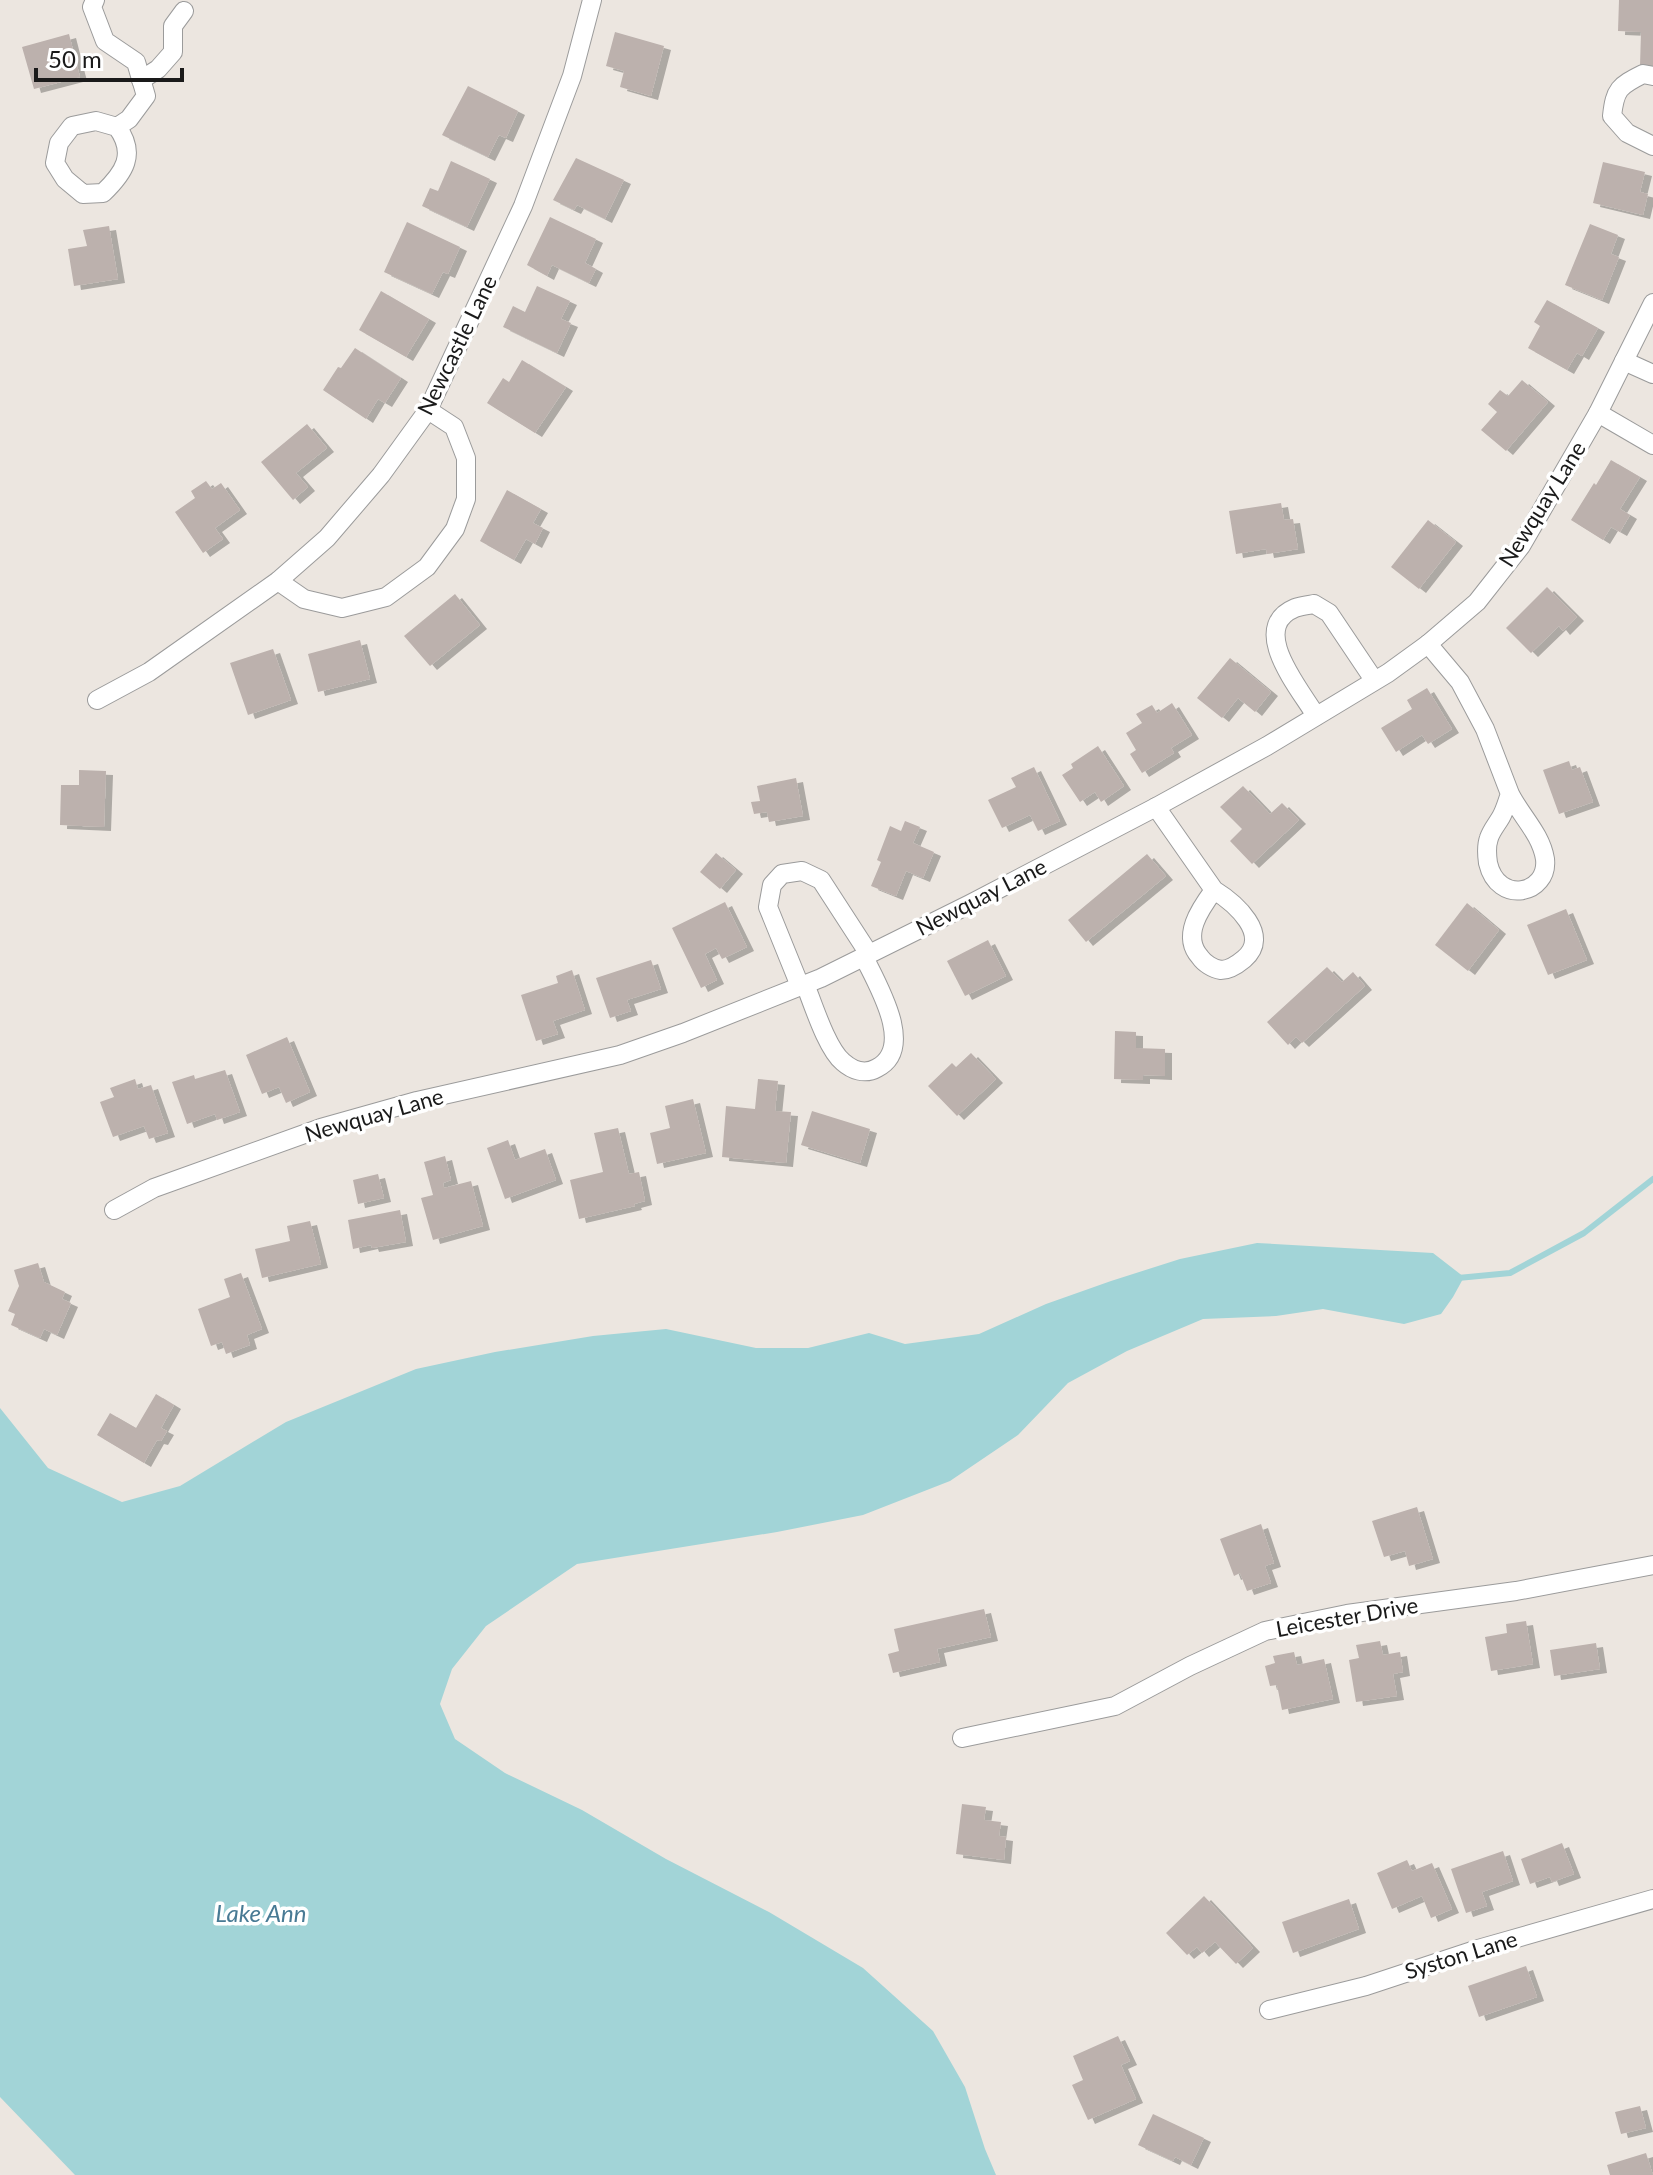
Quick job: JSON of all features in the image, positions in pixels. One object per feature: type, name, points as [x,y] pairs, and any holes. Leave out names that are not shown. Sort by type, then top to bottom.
[{"type":"street","points":[[95,0],[92,7],[105,41],[136,62],[146,96],[129,119],[117,127],[96,121],[72,126],[59,143],[55,163],[65,179],[83,194],[103,193],[120,176],[128,158],[124,136],[117,127]]},
{"type":"street","name":"Newcastle Lane","points":[[97,700],[149,672],[278,581],[327,538],[381,475],[428,410],[523,206],[572,76],[592,0]]},
{"type":"street","points":[[141,80],[158,69],[173,52],[173,26],[184,11]]},
{"type":"street","points":[[1653,76],[1643,74],[1628,82],[1614,96],[1612,116],[1627,133],[1653,146]]},
{"type":"street","name":"Newquay Lane","points":[[114,1210],[154,1188],[321,1128],[417,1101],[620,1055],[803,985],[970,904],[1267,746],[1428,644],[1477,602],[1521,546],[1598,413],[1653,303]]},
{"type":"street","points":[[1624,361],[1653,374]]},
{"type":"street","points":[[278,581],[304,599],[342,608],[386,597],[427,567],[455,529],[466,499],[466,458],[454,427],[428,410]]},
{"type":"street","points":[[1598,413],[1653,445]]},
{"type":"street","points":[[1316,716],[1277,654],[1275,633],[1281,619],[1294,608],[1314,604],[1329,613],[1374,680]]},
{"type":"street","points":[[1428,644],[1460,682],[1485,729],[1510,794],[1542,844],[1545,863],[1542,878],[1531,887],[1516,892],[1502,887],[1491,874],[1487,856],[1489,838],[1510,794]]},
{"type":"street","points":[[1156,807],[1214,890]]},
{"type":"street","points":[[802,871],[821,880],[866,955],[895,1036],[891,1057],[876,1070],[858,1071],[841,1061],[803,985],[768,907],[772,885],[782,874],[802,871]]},
{"type":"street","name":"Leicester Drive","points":[[962,1738],[1115,1706],[1265,1631],[1347,1614],[1516,1591],[1653,1565]]},
{"type":"street","name":"Syston Lane","points":[[1269,2010],[1366,1986],[1478,1949],[1653,1899]]},
{"type":"water","name":"Lake Ann","points":[[1257,1243],[1433,1253],[1464,1277],[1441,1314],[1404,1324],[1323,1309],[1276,1316],[1203,1319],[1127,1351],[1068,1383],[1018,1435],[950,1481],[863,1515],[577,1564],[486,1626],[452,1669],[440,1704],[455,1739],[505,1773],[582,1810],[666,1859],[769,1912],[863,1968],[933,2031],[965,2087],[996,2175],[75,2175],[0,2097],[0,1408],[48,1468],[122,1502],[180,1486],[286,1422],[416,1369],[593,1336],[666,1329],[756,1348],[808,1348],[869,1333],[905,1344],[979,1334],[1046,1304],[1111,1281],[1180,1259]]},
{"type":"building","points":[[1619,0],[1653,0],[1653,67],[1640,66],[1641,32],[1618,31]]},
{"type":"building","points":[[615,32],[664,46],[651,96],[620,87],[624,71],[606,66]]},
{"type":"building","points":[[69,34],[80,77],[34,89],[22,47]]},
{"type":"building","points":[[468,86],[518,111],[506,138],[499,135],[488,157],[442,135]]},
{"type":"building","points":[[576,158],[624,180],[605,219],[577,205],[574,210],[553,200]]},
{"type":"building","points":[[451,161],[490,179],[467,227],[422,206],[430,188],[438,191]]},
{"type":"building","points":[[1603,162],[1645,172],[1640,192],[1648,194],[1643,215],[1593,203]]},
{"type":"building","points":[[550,217],[596,239],[585,263],[596,269],[589,283],[552,265],[547,276],[527,265]]},
{"type":"building","points":[[407,222],[460,247],[448,274],[443,272],[432,294],[384,272]]},
{"type":"building","points":[[1590,224],[1618,235],[1611,254],[1619,257],[1602,300],[1565,285]]},
{"type":"building","points":[[109,226],[118,279],[74,286],[68,249],[87,246],[83,230]]},
{"type":"building","points":[[537,286],[570,301],[561,319],[571,323],[557,353],[503,327],[513,306],[525,312]]},
{"type":"building","points":[[381,291],[429,319],[406,357],[359,330]]},
{"type":"building","points":[[1547,300],[1598,328],[1582,356],[1577,353],[1567,370],[1528,348],[1540,326],[1534,322]]},
{"type":"building","points":[[355,348],[401,378],[385,403],[378,399],[366,419],[323,390]]},
{"type":"building","points":[[522,360],[566,387],[535,433],[487,403],[503,378],[509,382]]},
{"type":"building","points":[[1522,380],[1548,402],[1506,451],[1481,430],[1497,412],[1488,404],[1500,390],[1508,396]]},
{"type":"building","points":[[307,424],[327,448],[296,473],[308,487],[293,500],[261,462]]},
{"type":"building","points":[[1611,460],[1640,477],[1620,509],[1630,515],[1620,532],[1611,527],[1603,540],[1571,520]]},
{"type":"building","points":[[206,481],[212,489],[221,483],[240,510],[215,528],[223,539],[203,553],[175,512],[195,498],[191,491]]},
{"type":"building","points":[[507,490],[541,509],[533,523],[543,528],[535,544],[526,539],[514,560],[480,541]]},
{"type":"building","points":[[1281,503],[1284,520],[1293,519],[1298,549],[1267,554],[1266,549],[1236,554],[1229,511]]},
{"type":"building","points":[[1428,520],[1456,542],[1419,589],[1391,567]]},
{"type":"building","points":[[1547,587],[1577,617],[1563,631],[1559,626],[1531,653],[1506,628]]},
{"type":"building","points":[[455,594],[480,625],[430,666],[404,636]]},
{"type":"building","points":[[360,640],[370,679],[318,692],[308,654]]},
{"type":"building","points":[[273,649],[291,700],[248,715],[230,663]]},
{"type":"building","points":[[1230,658],[1271,692],[1255,712],[1238,698],[1222,718],[1197,698]]},
{"type":"building","points":[[1427,688],[1452,729],[1428,744],[1422,735],[1396,752],[1381,728],[1412,709],[1407,700]]},
{"type":"building","points":[[1172,703],[1192,735],[1171,748],[1174,753],[1142,773],[1130,754],[1136,750],[1126,733],[1142,723],[1136,714],[1152,705],[1157,713]]},
{"type":"building","points":[[1098,746],[1124,786],[1101,802],[1095,792],[1080,802],[1062,775],[1073,768],[1071,764]]},
{"type":"building","points":[[1569,761],[1572,770],[1580,767],[1593,802],[1559,814],[1543,770]]},
{"type":"building","points":[[1034,767],[1060,821],[1038,831],[1030,815],[1002,828],[988,800],[1016,787],[1011,778]]},
{"type":"building","points":[[79,770],[106,771],[104,827],[60,825],[61,785],[79,785]]},
{"type":"building","points":[[796,778],[803,816],[769,822],[767,812],[754,814],[751,802],[760,801],[757,786]]},
{"type":"building","points":[[1243,786],[1270,814],[1282,803],[1299,820],[1252,864],[1230,841],[1242,829],[1220,807]]},
{"type":"building","points":[[905,821],[920,827],[913,843],[934,852],[923,878],[906,871],[896,896],[871,886],[890,826],[901,831]]},
{"type":"building","points":[[716,853],[736,870],[720,889],[700,872]]},
{"type":"building","points":[[1147,854],[1166,876],[1086,942],[1068,920]]},
{"type":"building","points":[[725,902],[747,947],[722,959],[716,948],[705,954],[717,980],[701,988],[672,928]]},
{"type":"building","points":[[1467,903],[1499,930],[1468,971],[1435,945]]},
{"type":"building","points":[[1566,909],[1587,960],[1548,975],[1527,925]]},
{"type":"building","points":[[988,940],[1006,976],[965,996],[947,961]]},
{"type":"building","points":[[651,960],[661,989],[627,1000],[631,1011],[610,1018],[596,978]]},
{"type":"building","points":[[1327,967],[1342,982],[1353,972],[1365,986],[1302,1043],[1296,1037],[1288,1045],[1267,1022]]},
{"type":"building","points":[[572,970],[585,1010],[553,1021],[558,1034],[536,1041],[521,995],[558,983],[556,976]]},
{"type":"building","points":[[1115,1031],[1136,1032],[1136,1048],[1165,1049],[1165,1076],[1143,1075],[1143,1080],[1114,1079]]},
{"type":"building","points":[[287,1037],[310,1092],[286,1103],[279,1087],[262,1094],[246,1055]]},
{"type":"building","points":[[971,1053],[996,1079],[957,1116],[928,1086],[952,1063],[956,1067]]},
{"type":"building","points":[[225,1070],[240,1112],[217,1120],[215,1114],[187,1124],[172,1082]]},
{"type":"building","points":[[135,1079],[138,1089],[151,1085],[168,1133],[149,1139],[144,1126],[113,1137],[100,1102],[114,1097],[110,1088]]},
{"type":"building","points":[[758,1079],[778,1081],[775,1111],[791,1112],[786,1163],[722,1157],[726,1106],[755,1109]]},
{"type":"building","points":[[693,1099],[706,1153],[657,1164],[650,1133],[670,1128],[665,1106]]},
{"type":"building","points":[[812,1111],[870,1129],[860,1163],[801,1145]]},
{"type":"building","points":[[618,1128],[629,1174],[639,1172],[645,1201],[579,1219],[570,1180],[603,1172],[594,1133]]},
{"type":"building","points":[[508,1140],[515,1160],[545,1149],[556,1180],[505,1199],[487,1148]]},
{"type":"building","points":[[445,1156],[451,1180],[443,1183],[444,1188],[471,1181],[483,1226],[433,1240],[421,1198],[433,1195],[424,1162]]},
{"type":"building","points":[[378,1174],[384,1198],[358,1204],[353,1180]]},
{"type":"building","points":[[400,1210],[406,1242],[353,1249],[348,1220]]},
{"type":"building","points":[[310,1221],[321,1264],[262,1278],[255,1249],[290,1241],[287,1226]]},
{"type":"building","points":[[38,1263],[44,1282],[65,1292],[62,1299],[71,1303],[57,1335],[44,1329],[40,1338],[11,1325],[15,1314],[8,1311],[19,1286],[14,1270]]},
{"type":"building","points":[[241,1273],[262,1329],[247,1335],[250,1345],[226,1354],[222,1342],[211,1346],[198,1309],[230,1297],[224,1279]]},
{"type":"building","points":[[156,1394],[174,1405],[161,1428],[167,1431],[161,1441],[157,1440],[144,1463],[97,1435],[110,1413],[136,1428]]},
{"type":"building","points":[[1417,1507],[1433,1559],[1409,1566],[1405,1551],[1384,1557],[1372,1521]]},
{"type":"building","points":[[1261,1524],[1274,1563],[1265,1566],[1271,1583],[1247,1591],[1240,1573],[1234,1576],[1220,1539]]},
{"type":"building","points":[[984,1609],[991,1637],[937,1649],[940,1662],[893,1673],[888,1654],[899,1651],[894,1629]]},
{"type":"building","points":[[1526,1621],[1533,1664],[1491,1671],[1485,1637],[1507,1633],[1506,1624]]},
{"type":"building","points":[[1380,1641],[1383,1655],[1400,1652],[1403,1672],[1393,1674],[1397,1696],[1356,1702],[1349,1660],[1359,1658],[1356,1645]]},
{"type":"building","points":[[1596,1643],[1600,1669],[1554,1676],[1550,1650]]},
{"type":"building","points":[[1294,1652],[1297,1665],[1324,1659],[1333,1699],[1282,1710],[1277,1685],[1270,1686],[1265,1666],[1275,1663],[1273,1656]]},
{"type":"building","points":[[962,1804],[986,1807],[984,1820],[1001,1822],[999,1836],[1006,1837],[1004,1860],[956,1854]]},
{"type":"building","points":[[1562,1843],[1574,1874],[1552,1882],[1550,1877],[1530,1884],[1521,1859]]},
{"type":"building","points":[[1503,1851],[1513,1881],[1482,1892],[1487,1906],[1466,1913],[1451,1869]]},
{"type":"building","points":[[1407,1860],[1412,1871],[1432,1863],[1452,1909],[1431,1918],[1422,1896],[1392,1909],[1377,1873]]},
{"type":"building","points":[[1204,1896],[1253,1948],[1236,1964],[1215,1942],[1202,1953],[1197,1947],[1187,1955],[1166,1933]]},
{"type":"building","points":[[1349,1899],[1359,1929],[1293,1953],[1282,1922]]},
{"type":"building","points":[[1526,1966],[1537,1997],[1479,2017],[1468,1986]]},
{"type":"building","points":[[1118,2036],[1130,2061],[1121,2065],[1136,2099],[1088,2120],[1072,2085],[1083,2080],[1073,2056]]},
{"type":"building","points":[[1640,2106],[1646,2128],[1621,2134],[1615,2112]]},
{"type":"building","points":[[1153,2114],[1204,2138],[1191,2165],[1175,2157],[1173,2161],[1138,2145]]},
{"type":"building","points":[[1646,2153],[1653,2175],[1610,2175],[1607,2165]]},
{"type":"waterway","points":[[1458,1278],[1510,1273],[1584,1233],[1653,1179]]}]
